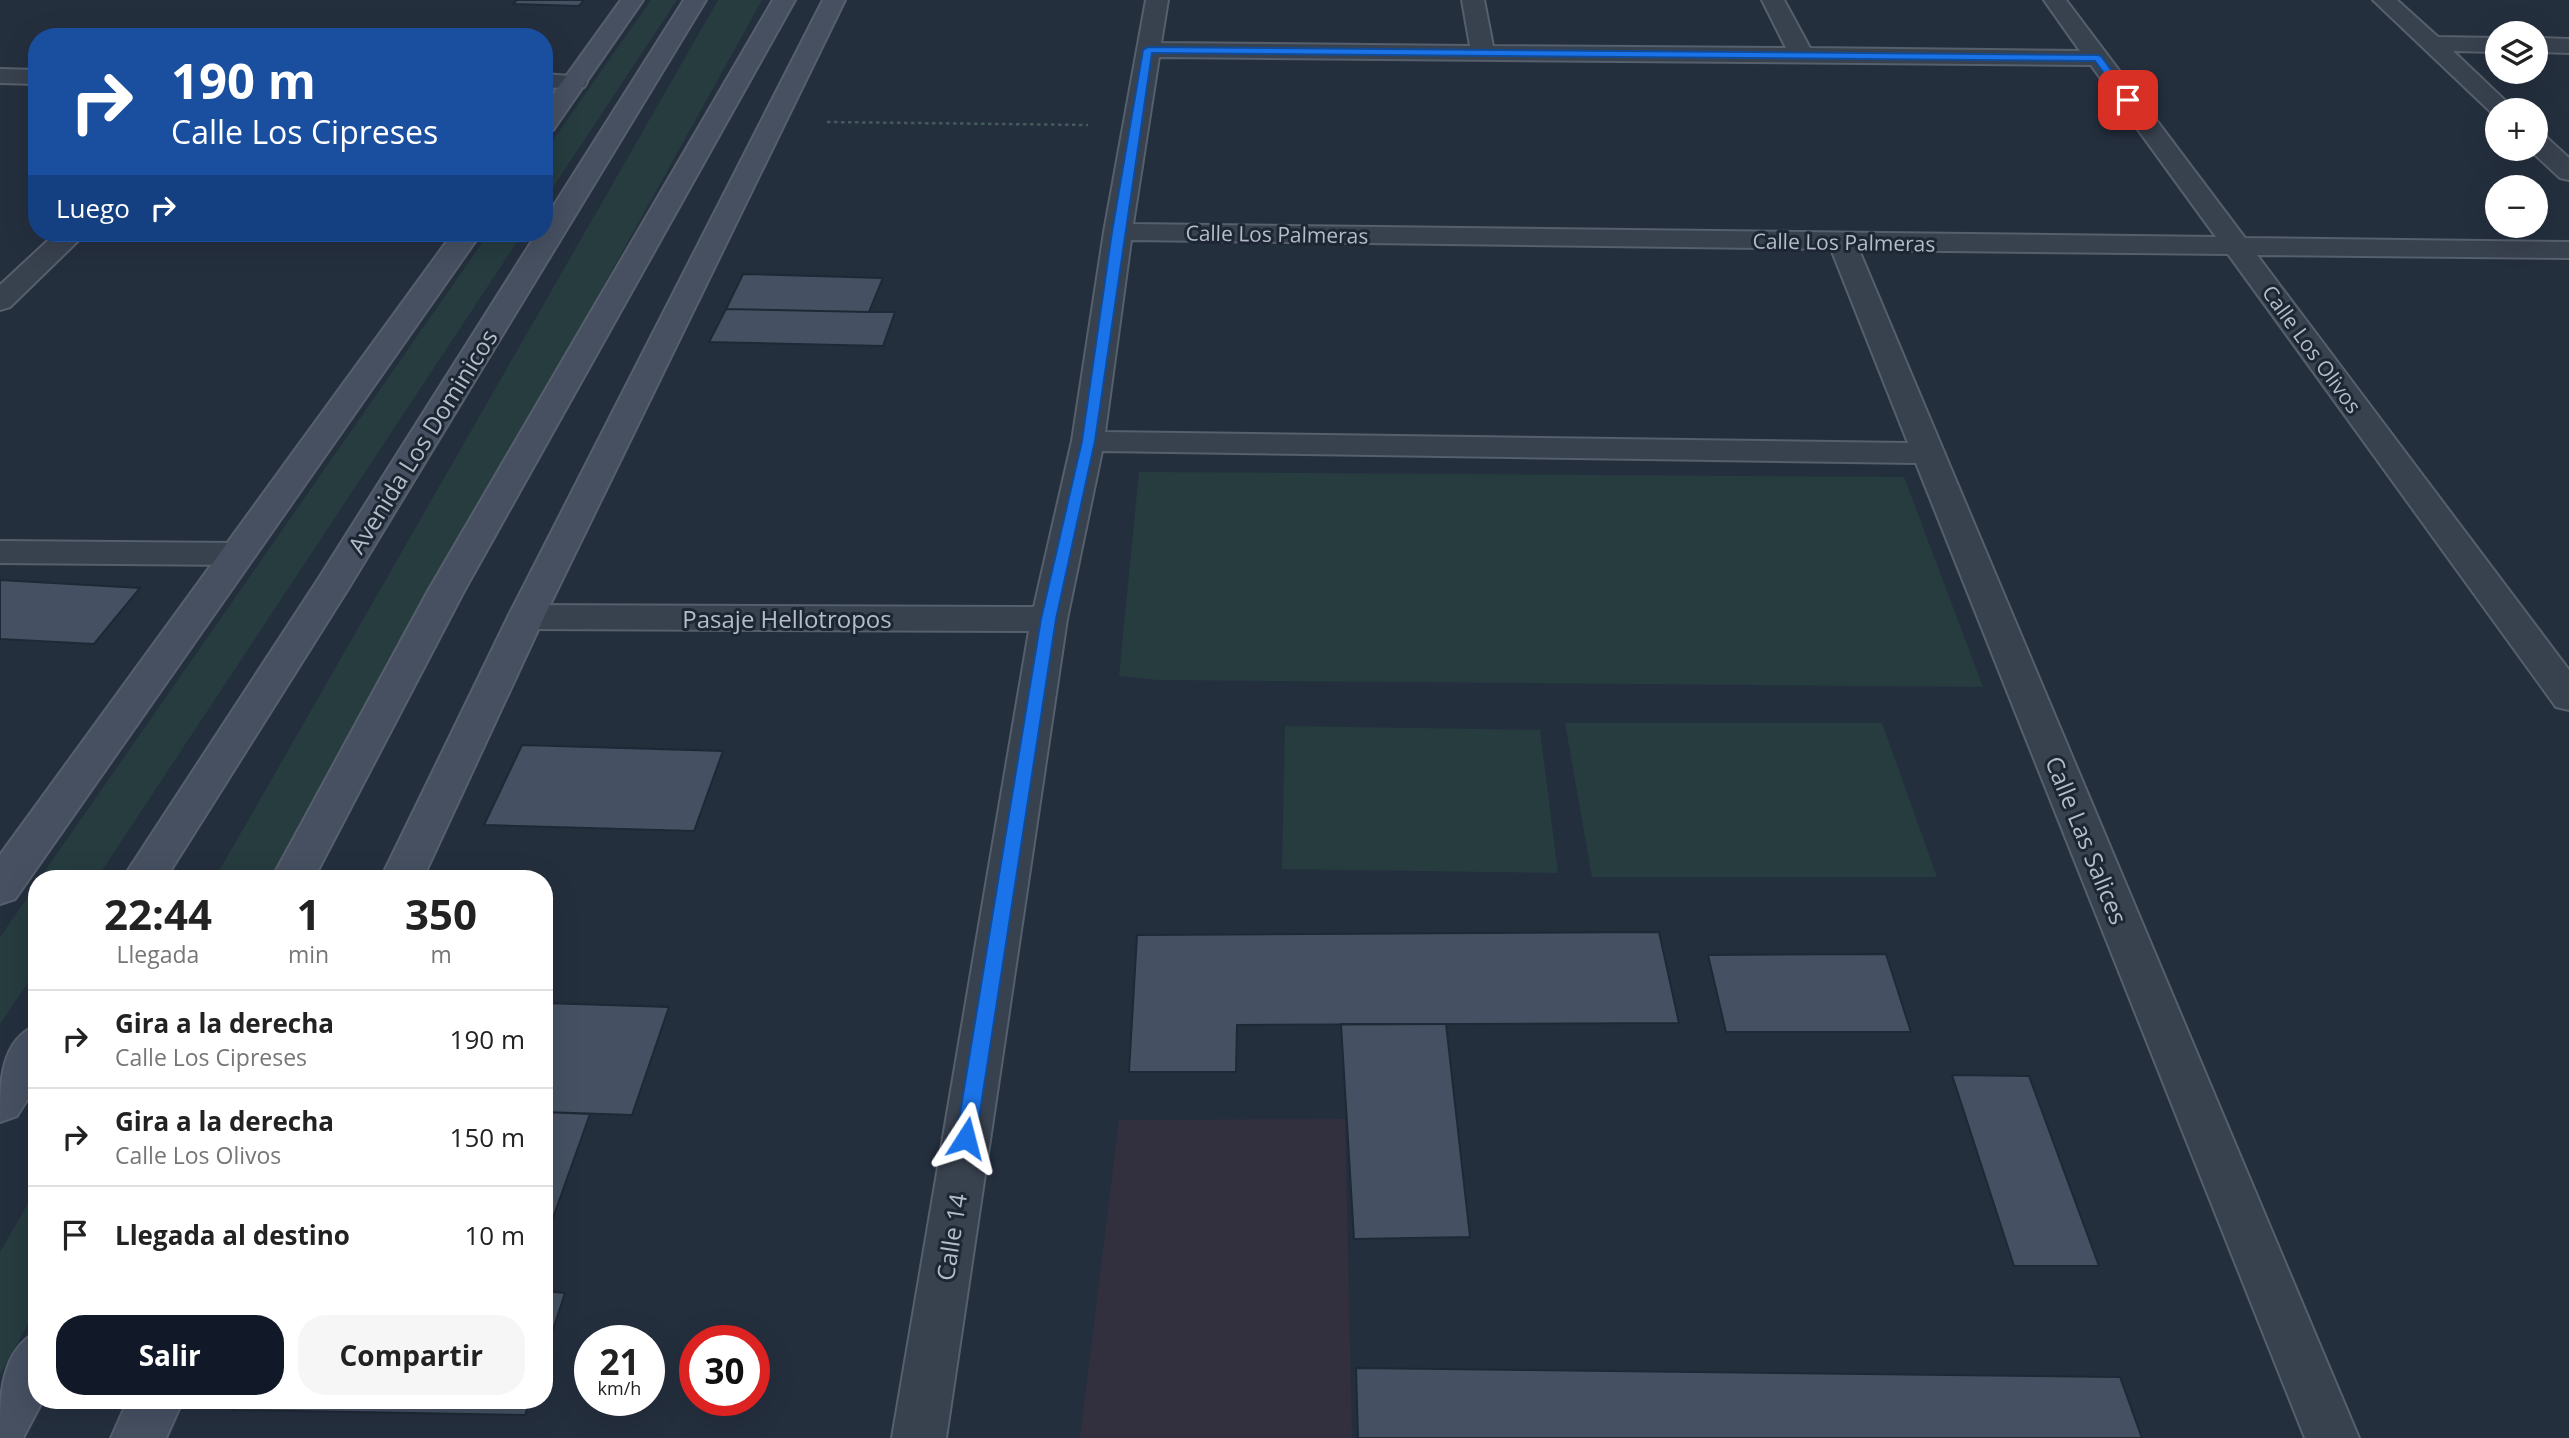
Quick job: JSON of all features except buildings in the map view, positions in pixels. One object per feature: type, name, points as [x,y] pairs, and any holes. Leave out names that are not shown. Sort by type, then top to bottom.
[{"type":"main road","points":[[553,113],[632,0]]},
{"type":"main road","name":"Avenida Los Dominicos","points":[[553,229],[695,0]]},
{"type":"main road","points":[[297,870],[446,591],[785,0]]},
{"type":"main road","points":[[406,870],[526,617],[834,0]]},
{"type":"main road","points":[[0,887],[461,242]]},
{"type":"main road","name":"Avenida Los Dominicos","points":[[149,870],[323,601],[545,242]]},
{"type":"main road","points":[[0,1101],[28,1058]]},
{"type":"main road","points":[[0,1426],[28,1375]]},
{"type":"main road","points":[[138,1438],[152,1409]]},
{"type":"street","name":"Calle 14","points":[[919,1438],[1049,619],[1088,441],[1118,232],[1157,0]]},
{"type":"street","points":[[1473,0],[1483,53]]},
{"type":"street","points":[[1773,0],[1802,56]]},
{"type":"street","name":"Calle Los Olivos","points":[[2055,0],[2569,697]]},
{"type":"street","points":[[2384,0],[2490,98]]},
{"type":"street","points":[[2432,44],[2485,45]]},
{"type":"street","points":[[2548,45],[2569,46]]},
{"type":"street","points":[[1148,50],[2098,58]]},
{"type":"street","points":[[0,76],[28,77]]},
{"type":"street","points":[[553,81],[575,82]]},
{"type":"street","points":[[2548,152],[2569,172]]},
{"type":"street","name":"Calle Los Palmeras","points":[[1118,232],[2569,250]]},
{"type":"street","points":[[0,301],[62,242]]},
{"type":"street","name":"Calle Las Salices","points":[[1842,242],[2332,1438]]},
{"type":"street","points":[[1088,441],[1928,453]]},
{"type":"street","points":[[0,552],[237,554]]},
{"type":"street","name":"Pasaje Hellotropos","points":[[526,617],[1049,619]]},
{"type":"path","points":[[774,121],[1135,125]]},
{"type":"shaded area","points":[[1345,1119],[1352,1438],[1080,1438],[1119,1120]]},
{"type":"green space","points":[[651,0],[677,0],[553,187],[553,140]]},
{"type":"green space","points":[[718,0],[762,0],[279,870],[220,870]]},
{"type":"green space","points":[[483,242],[517,242],[102,870],[46,870]]},
{"type":"green space","points":[[1139,472],[1904,477],[1983,687],[1158,680],[1119,676]]},
{"type":"green space","points":[[1565,723],[1882,723],[1937,877],[1592,877]]},
{"type":"green space","points":[[1285,726],[1540,730],[1558,873],[1282,869]]},
{"type":"green space","points":[[28,897],[28,982],[0,1024],[0,937]]},
{"type":"green space","points":[[28,1204],[28,1324],[0,1374],[0,1252]]},
{"type":"route","points":[[966,1138],[1049,619],[1088,441],[1148,50],[2098,58],[2128,100]]}]
